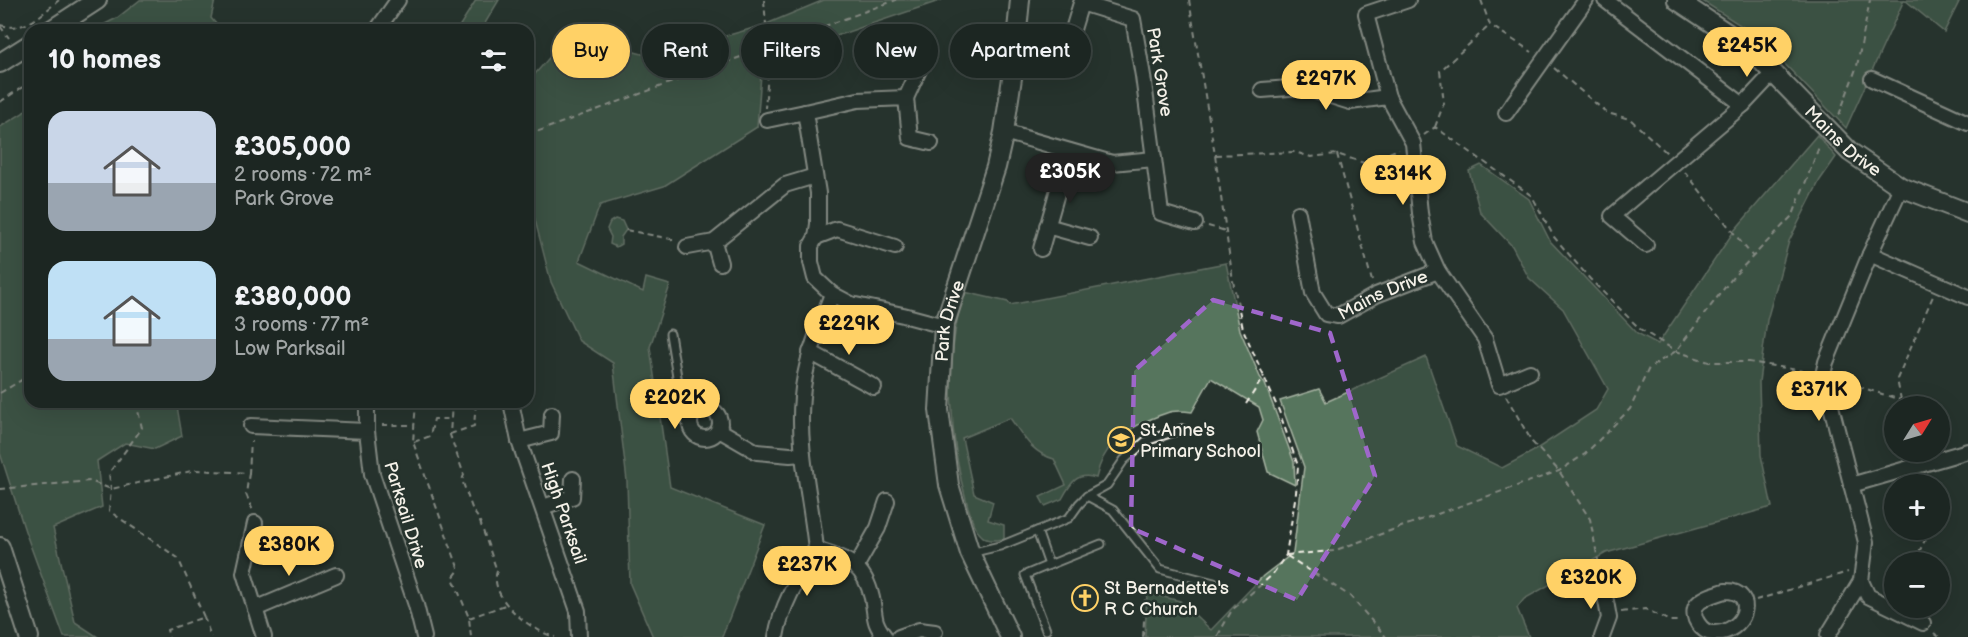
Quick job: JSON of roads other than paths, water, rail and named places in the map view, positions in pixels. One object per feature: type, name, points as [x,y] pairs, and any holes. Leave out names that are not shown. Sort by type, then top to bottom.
[{"type":"street","points":[[60,24],[97,0]]},
{"type":"street","points":[[381,24],[398,0]]},
{"type":"street","name":"Park Drive","points":[[1010,637],[970,553],[949,484],[939,410],[945,326],[996,167],[1013,71],[1020,0]]},
{"type":"street","name":"Mains Drive","points":[[1360,0],[1366,14],[1388,97],[1413,144],[1425,242],[1437,271],[1485,339],[1499,385],[1530,372]]},
{"type":"street","points":[[1366,14],[1408,0]]},
{"type":"street","points":[[1506,113],[1586,0]]},
{"type":"street","points":[[1605,0],[1743,105]]},
{"type":"street","name":"Mains Drive","points":[[1686,2],[1748,47],[1850,152],[1901,187],[1968,213]]},
{"type":"street","name":"Park Grove","points":[[1075,24],[1081,3],[1133,19],[1161,213],[1195,223]]},
{"type":"street","points":[[0,63],[24,48]]},
{"type":"street","points":[[1646,245],[1612,216],[1743,105],[1773,73]]},
{"type":"street","points":[[915,78],[906,98],[910,138],[931,143]]},
{"type":"street","points":[[1872,79],[1968,123]]},
{"type":"street","points":[[1262,90],[1302,87],[1350,102],[1388,97]]},
{"type":"street","points":[[767,120],[858,100],[906,98]]},
{"type":"street","points":[[806,112],[815,176],[818,224],[816,237],[811,246],[815,278],[832,294],[851,304],[945,326]]},
{"type":"street","points":[[1004,132],[1112,163],[1154,159]]},
{"type":"street","points":[[1041,249],[1069,151]]},
{"type":"street","points":[[687,247],[714,242],[784,185],[815,176]]},
{"type":"street","points":[[1901,187],[1870,254],[1826,362],[1823,375],[1866,542],[1863,574],[1868,596],[1923,623]]},
{"type":"street","name":"Mains Drive","points":[[1298,213],[1313,293],[1326,314],[1338,316],[1376,295],[1437,271]]},
{"type":"street","points":[[1047,226],[1090,238]]},
{"type":"street","points":[[816,237],[837,229],[895,247]]},
{"type":"street","points":[[714,242],[720,263]]},
{"type":"street","points":[[1870,254],[1968,297]]},
{"type":"street","points":[[776,637],[787,599],[816,549],[803,454],[802,396],[810,352],[832,294]]},
{"type":"street","points":[[810,352],[874,387]]},
{"type":"street","name":"Parksail Drive","points":[[368,408],[367,431],[372,474],[416,605],[424,637]]},
{"type":"street","name":"High Parksail","points":[[512,408],[519,441],[578,611],[579,637]]},
{"type":"street","points":[[701,408],[711,409],[720,420],[719,430],[708,438],[695,435],[690,422],[693,414],[701,408]]},
{"type":"street","points":[[519,441],[551,433],[552,414]]},
{"type":"street","points":[[252,426],[367,431]]},
{"type":"street","points":[[719,430],[757,452],[803,454]]},
{"type":"street","points":[[1851,485],[1968,451]]},
{"type":"street","points":[[543,507],[572,497],[573,479]]},
{"type":"street","points":[[857,565],[878,528],[887,501]]},
{"type":"street","points":[[255,523],[243,573],[264,637]]},
{"type":"street","points":[[0,547],[29,637]]},
{"type":"street","points":[[816,549],[857,565],[872,597],[875,623],[885,637]]},
{"type":"street","points":[[1828,635],[1863,574]]},
{"type":"street","points":[[255,609],[336,575]]},
{"type":"street","points":[[1602,637],[1608,615],[1603,584]]},
{"type":"street","points":[[1733,591],[1745,604],[1740,622],[1734,627],[1709,635],[1697,623],[1696,606],[1706,597],[1733,591]]},
{"type":"street","points":[[898,637],[919,630],[935,632]]},
{"type":"lane","points":[[670,334],[681,401],[693,414]]},
{"type":"lane","points":[[970,553],[1000,546],[1069,518],[1078,504],[1107,485],[1124,460],[1146,441],[1182,429]]},
{"type":"lane","points":[[1088,496],[1113,510],[1160,569],[1214,583]]},
{"type":"lane","points":[[1037,531],[1049,565]]},
{"type":"lane","points":[[1046,630],[1025,575],[1101,544]]},
{"type":"place","name":"St Anne's Primary School","points":[[1121,440]]},
{"type":"place","name":"St Bernadette's R C Church","points":[[1085,598]]}]
